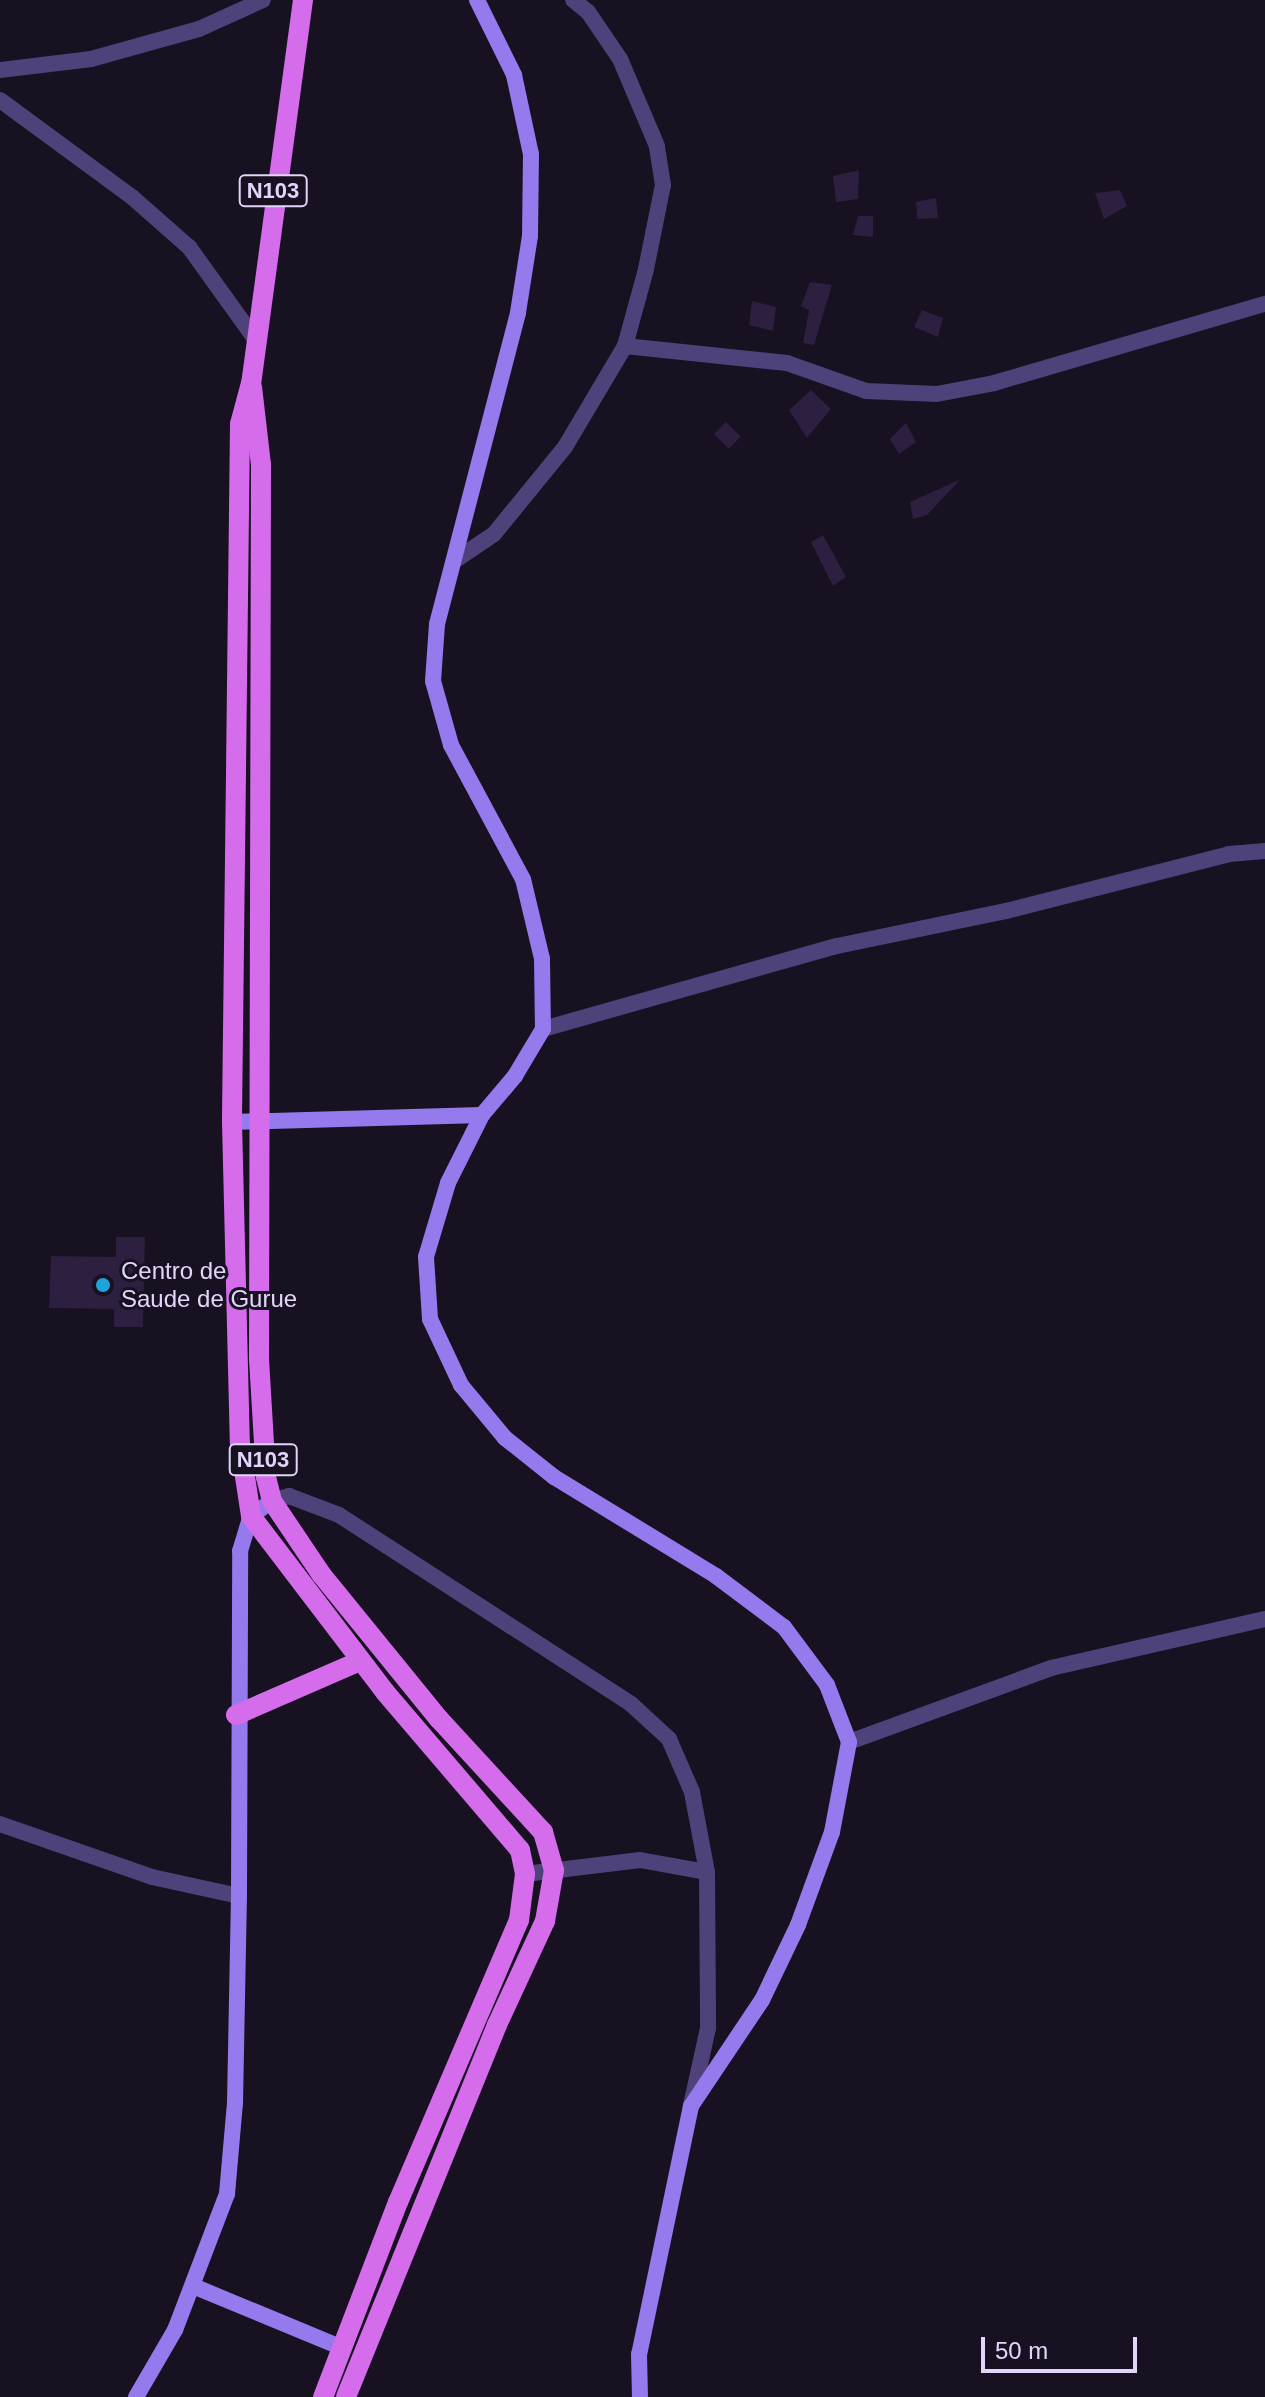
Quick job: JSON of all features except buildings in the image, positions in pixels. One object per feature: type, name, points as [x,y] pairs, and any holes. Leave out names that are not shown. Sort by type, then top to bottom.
[{"type":"main road","name":"N103","points":[[251,1516],[236,1375],[232,1122],[238,466],[240,424],[251,383],[303,0]]},
{"type":"main road","name":"N103","points":[[251,383],[260,422],[261,465],[261,1442],[272,1501],[321,1574],[400,1671],[543,1832],[554,1870],[545,1921],[346,2397]]},
{"type":"main road","points":[[251,1516],[360,1661],[520,1850],[525,1874],[519,1920],[398,2202],[323,2397]]},
{"type":"main road","points":[[236,1715],[360,1661]]},
{"type":"main road","points":[[398,2202],[422,2212]]},
{"type":"street","points":[[0,70],[91,59],[199,29],[263,0]]},
{"type":"street","points":[[477,0],[514,75],[531,154],[530,236],[518,313],[457,559],[437,624],[433,681],[451,745],[523,879],[542,959],[543,1029],[515,1076],[482,1115],[448,1183],[426,1257],[430,1319],[461,1385],[505,1438],[554,1477],[716,1576],[784,1627],[827,1685],[849,1742],[832,1832],[798,1925],[762,2000],[691,2106]]},
{"type":"street","points":[[457,559],[494,534],[565,447],[625,346],[663,185],[657,146],[620,59],[588,12],[573,0]]},
{"type":"street","points":[[0,100],[132,197],[189,247],[255,339]]},
{"type":"street","points":[[625,346],[787,363],[866,391],[937,394],[994,383],[1265,304]]},
{"type":"street","points":[[543,1029],[837,946],[1095,891],[1229,854],[1265,851]]},
{"type":"street","points":[[232,1122],[482,1115]]},
{"type":"street","points":[[136,2397],[175,2330],[227,2194],[235,2103],[239,1896],[236,1715],[240,1551],[251,1516],[272,1501],[289,1496],[339,1515],[631,1704],[669,1739],[692,1792],[707,1872],[708,2028],[639,2354],[640,2397]]},
{"type":"street","points":[[849,1742],[1051,1668],[1265,1619]]},
{"type":"street","points":[[0,1824],[152,1877],[239,1896]]},
{"type":"street","points":[[525,1874],[640,1860],[707,1872]]},
{"type":"street","points":[[193,2286],[340,2347]]},
{"type":"place","name":"Centro de Saude de Gurue","points":[[103,1285]]}]
